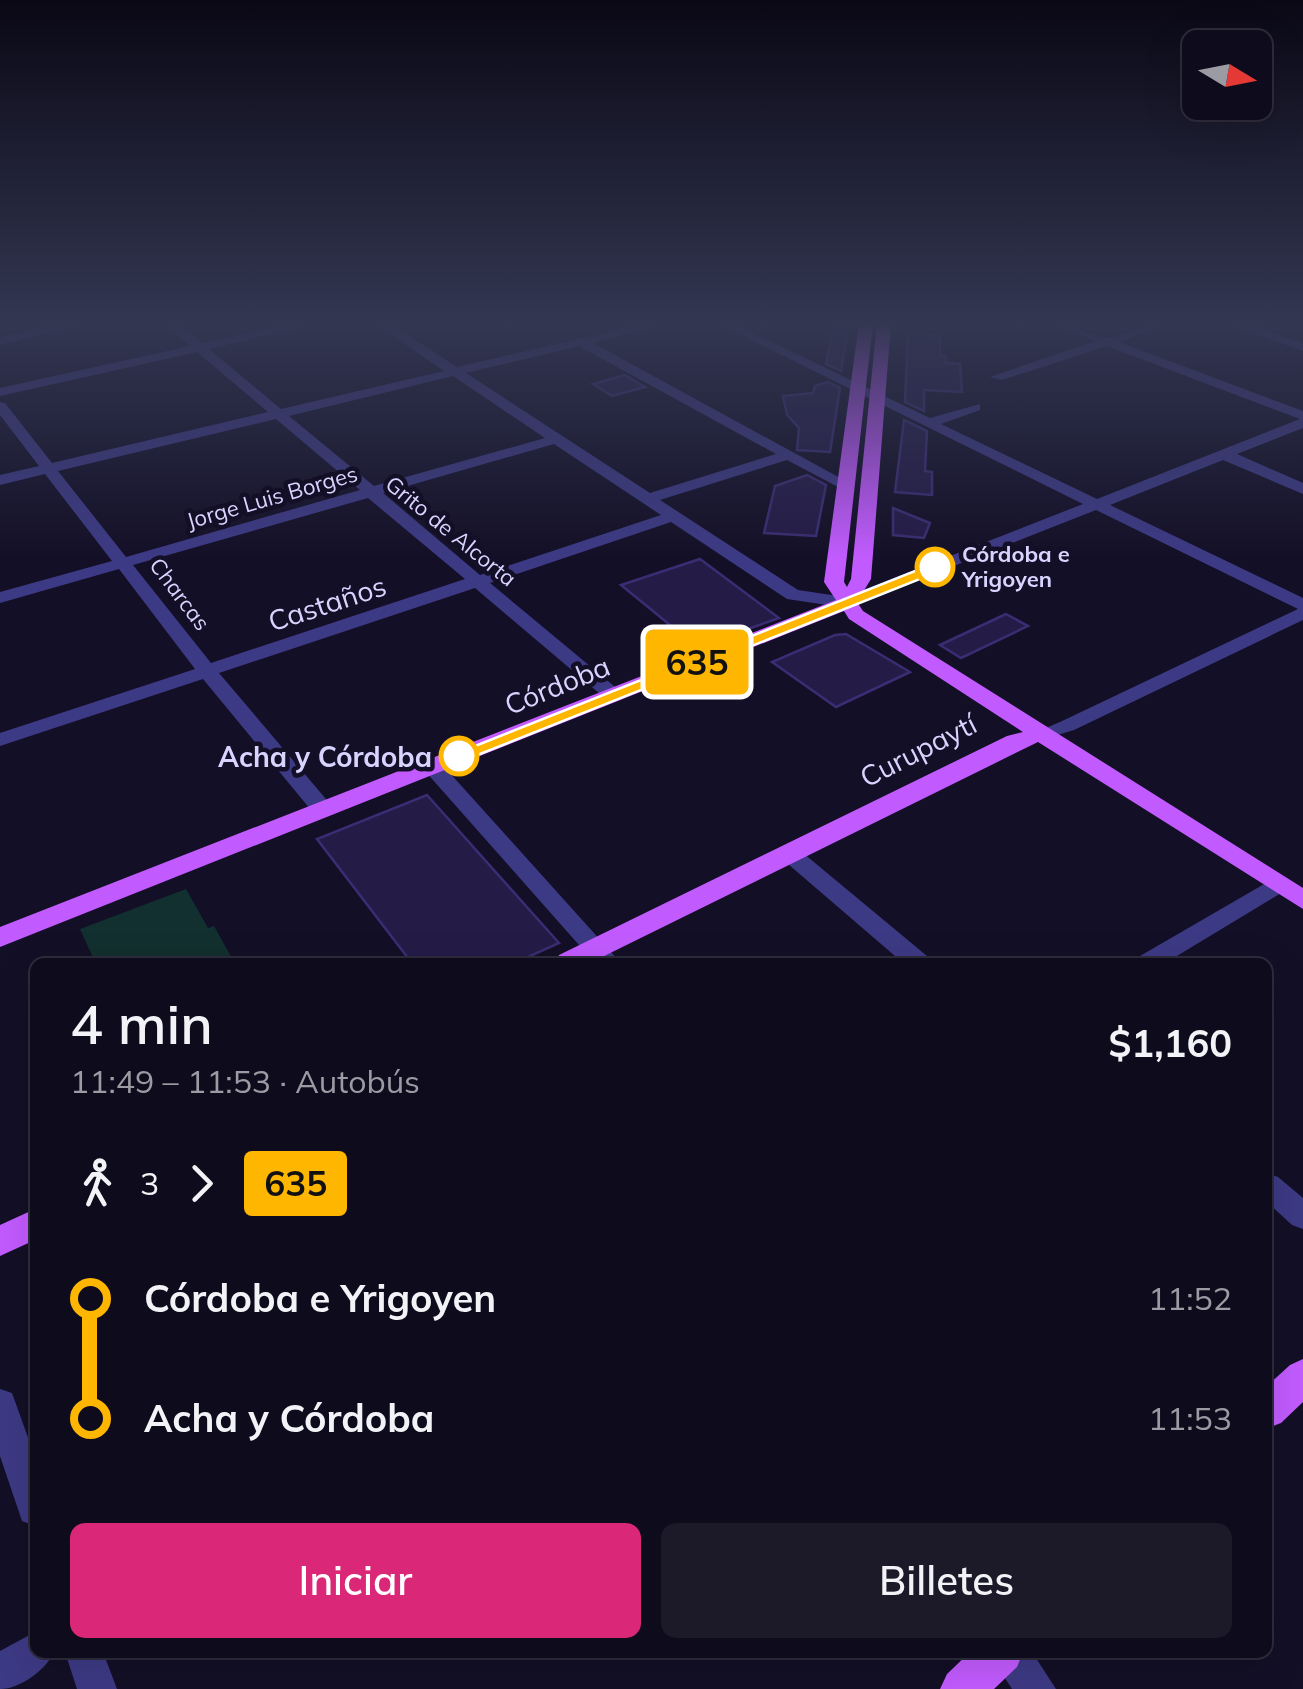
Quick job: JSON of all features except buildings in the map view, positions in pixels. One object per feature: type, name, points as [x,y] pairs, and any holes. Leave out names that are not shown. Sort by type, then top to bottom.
[{"type":"main road","points":[[855,402],[834,582],[846,604],[856,615],[1303,900]]},
{"type":"main road","points":[[846,604],[861,579],[876,402]]},
{"type":"main road","name":"Córdoba","points":[[0,938],[846,604]]},
{"type":"main road","name":"Curupaytí","points":[[602,956],[789,854],[1015,740],[1044,733]]},
{"type":"main road","points":[[0,1241],[30,1226]]},
{"type":"main road","points":[[1272,1406],[1303,1377]]},
{"type":"main road","points":[[962,1689],[998,1658]]},
{"type":"street","name":"Grito de Alcorta","points":[[262,402],[613,695]]},
{"type":"street","points":[[0,480],[336,402]]},
{"type":"street","points":[[501,402],[793,595],[846,604]]},
{"type":"street","points":[[688,402],[844,485]]},
{"type":"street","points":[[883,402],[1303,605]]},
{"type":"street","points":[[1258,402],[1303,420]]},
{"type":"street","name":"Charcas","points":[[0,406],[207,671],[324,810]]},
{"type":"street","points":[[927,424],[974,407]]},
{"type":"street","name":"Córdoba","points":[[846,604],[1303,420]]},
{"type":"street","name":"Jorge Luis Borges","points":[[0,598],[556,439]]},
{"type":"street","points":[[1222,454],[1303,488]]},
{"type":"street","points":[[645,500],[784,456]]},
{"type":"street","name":"Castaños","points":[[0,740],[670,517]]},
{"type":"street","name":"Curupaytí","points":[[1044,733],[1067,726],[1303,613]]},
{"type":"street","points":[[432,766],[602,956]]},
{"type":"street","points":[[789,854],[913,958]]},
{"type":"street","points":[[1156,958],[1278,884]]},
{"type":"street","points":[[1272,1189],[1303,1216]]},
{"type":"street","points":[[0,1405],[30,1493]]},
{"type":"street","points":[[0,1674],[30,1654]]},
{"type":"street","points":[[86,1658],[97,1689]]},
{"type":"street","points":[[1010,1658],[1036,1689]]},
{"type":"green space","points":[[186,889],[208,928],[214,926],[232,958],[93,958],[80,929]]},
{"type":"bus line","name":"635","points":[[459,756],[935,567]]},
{"type":"place","name":"Córdoba e Yrigoyen","points":[[935,567]]},
{"type":"place","name":"Acha y Córdoba","points":[[459,756]]}]
